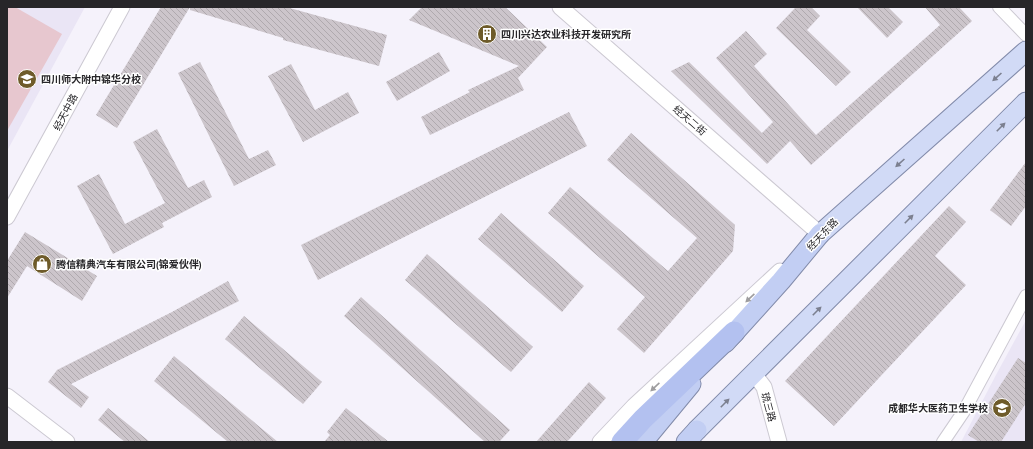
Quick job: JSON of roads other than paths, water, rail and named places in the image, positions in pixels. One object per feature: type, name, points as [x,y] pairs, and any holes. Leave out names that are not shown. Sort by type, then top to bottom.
[{"type":"highway","name":"经天东路","points":[[643,442],[734,332],[781,281],[820,234]]},
{"type":"highway","points":[[622,442],[643,419],[734,332]]},
{"type":"main road","name":"经天东路","points":[[820,234],[1026,51]]},
{"type":"main road","points":[[690,438],[1026,102]]},
{"type":"street","name":"经天中路","points":[[7,217],[122,7]]},
{"type":"street","name":"经天二街","points":[[560,7],[820,234]]},
{"type":"street","points":[[999,7],[1026,35]]},
{"type":"street","points":[[600,442],[634,406],[820,234]]},
{"type":"street","points":[[943,442],[964,411],[1026,296]]},
{"type":"street","name":"琉三路","points":[[754,374],[764,387],[778,442]]},
{"type":"street","points":[[7,396],[67,442]]},
{"type":"place","name":"四川兴达农业科技开发研究所","points":[[487,34]]},
{"type":"place","name":"四川师大附中锦华分校","points":[[27,79]]},
{"type":"place","name":"腾信精典汽车有限公司(锦爱伙伴)","points":[[42,264]]},
{"type":"place","name":"成都华大医药卫生学校","points":[[1002,408]]}]
